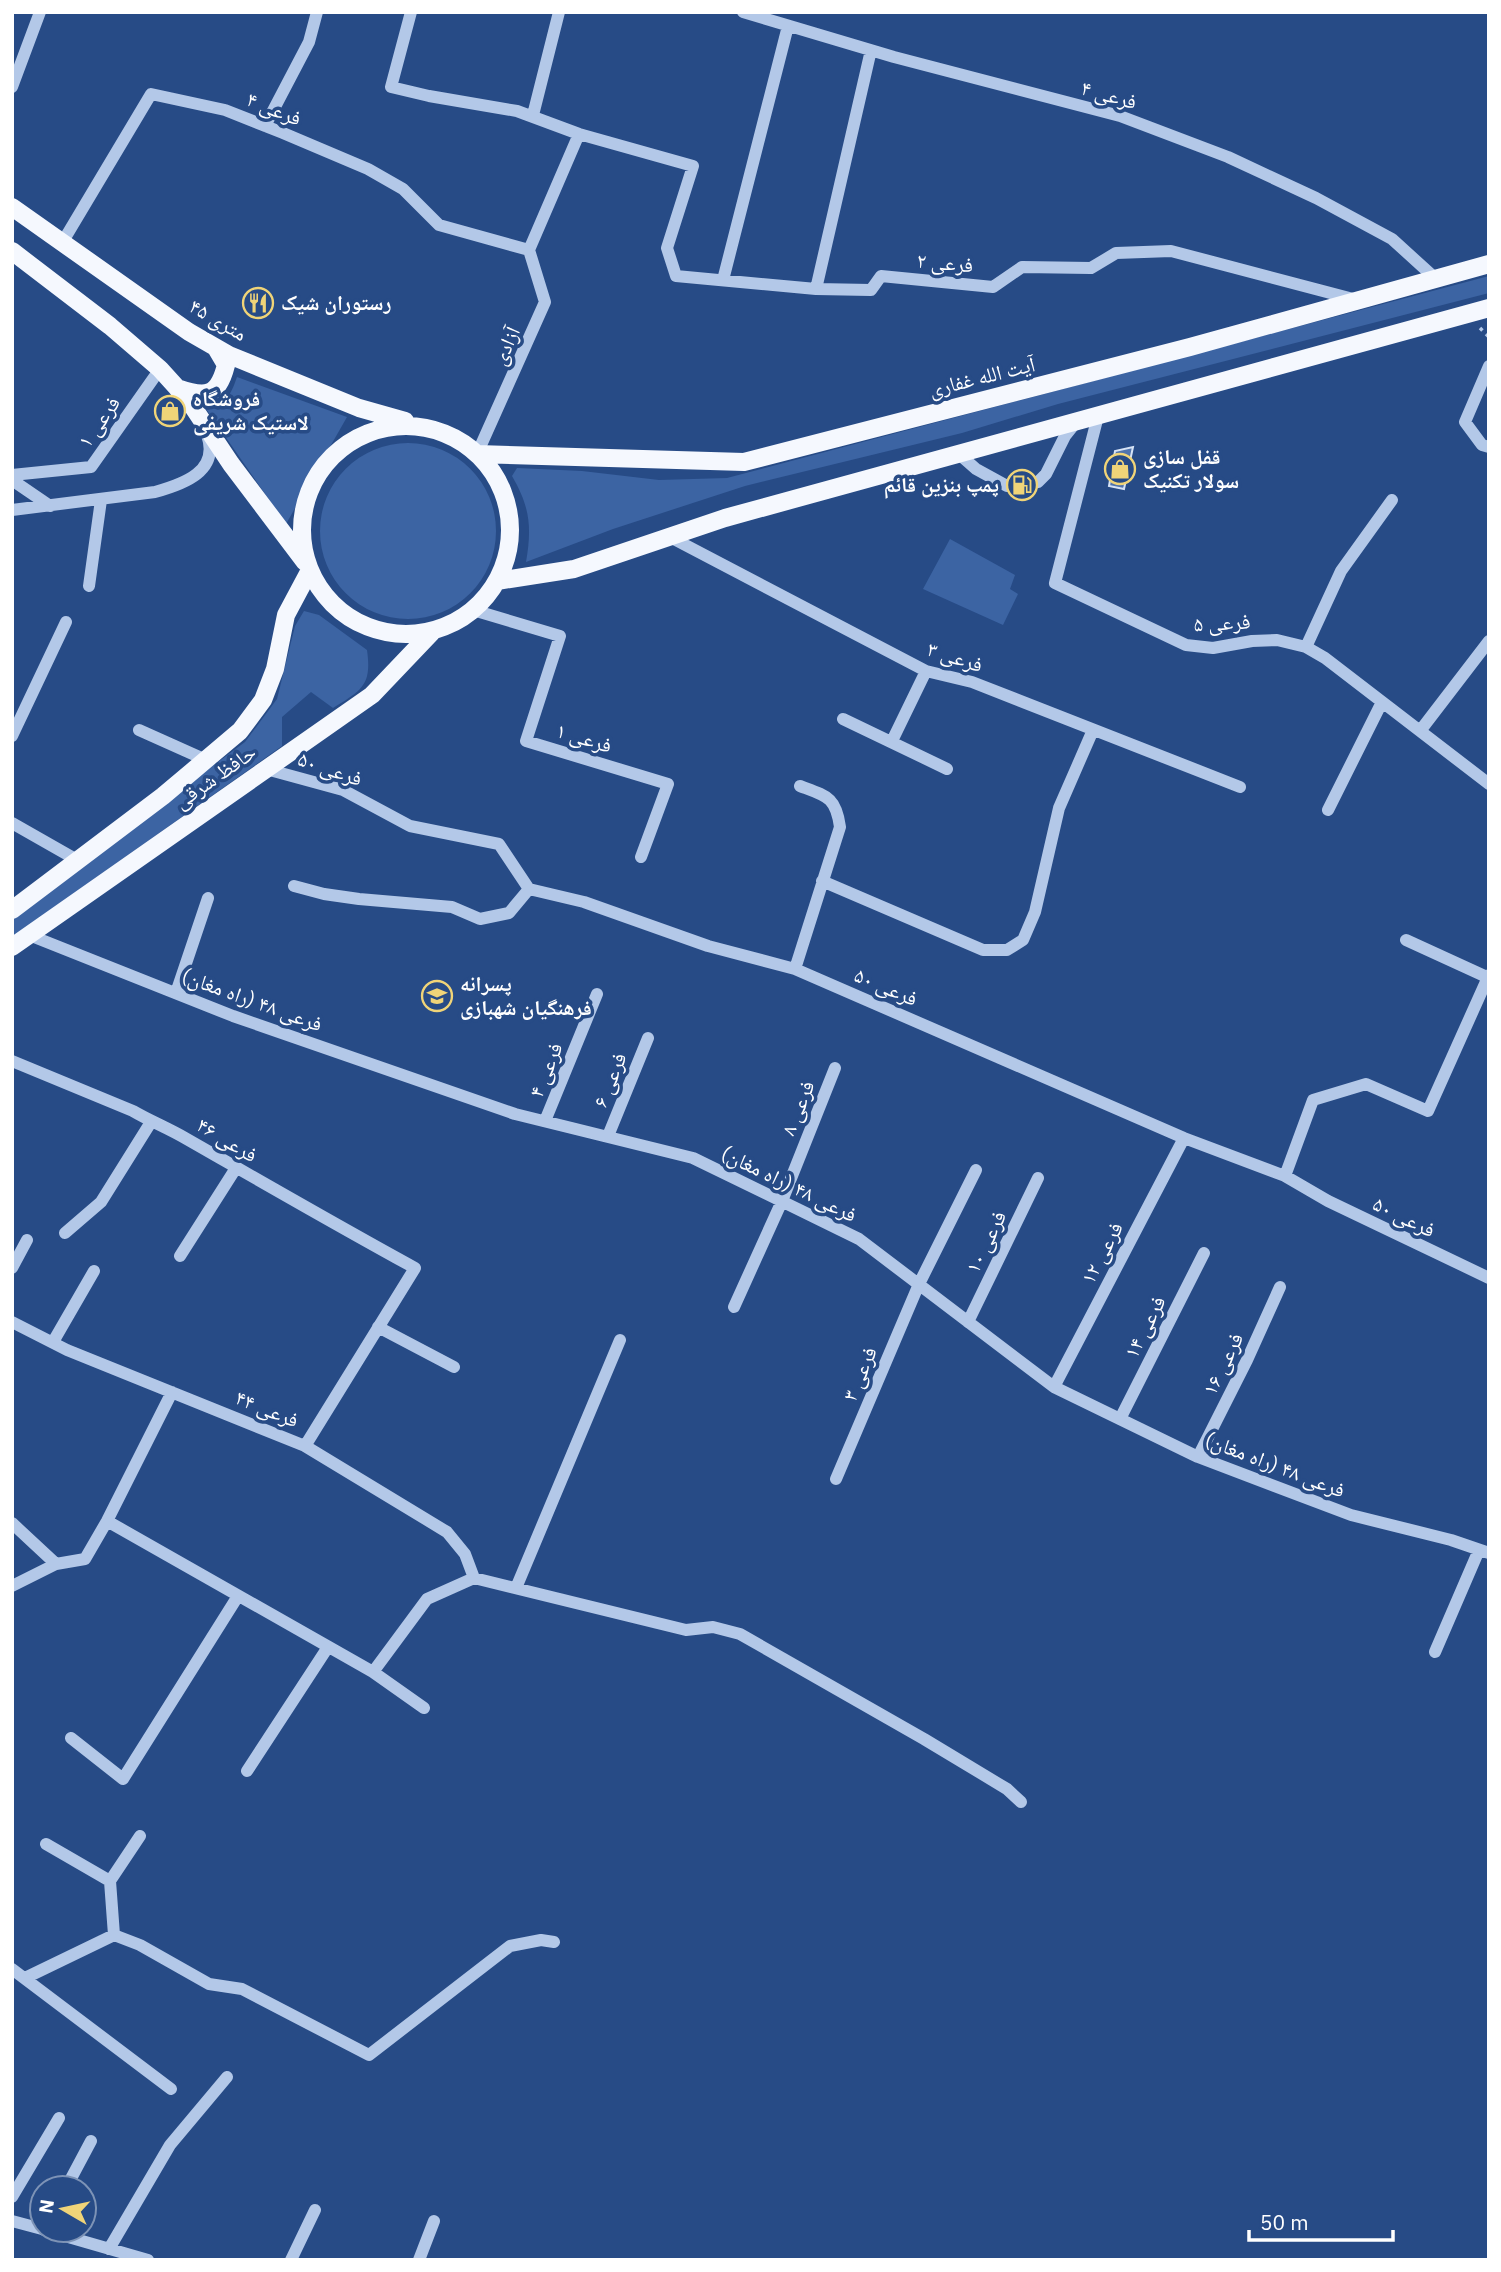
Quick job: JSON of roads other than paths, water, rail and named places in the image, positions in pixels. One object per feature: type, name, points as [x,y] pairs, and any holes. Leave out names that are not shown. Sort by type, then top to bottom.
[{"type":"main road","name":"۴۵ متری","points":[[12,206],[216,348],[359,408],[425,427]]},
{"type":"main road","points":[[12,251],[110,326],[160,369],[203,422],[231,464],[308,566],[320,591],[342,614],[370,629],[402,635],[433,631],[454,623],[473,610],[497,581],[507,555],[510,528],[506,500],[495,475],[477,454],[453,436],[425,427],[389,426],[355,438],[327,461],[308,491],[301,527],[308,566]]},
{"type":"main road","name":"آیت الله غفاری","points":[[477,454],[744,462],[1189,347],[1489,264]]},
{"type":"main road","points":[[497,581],[574,569],[725,518],[1489,308]]},
{"type":"main road","points":[[177,388],[196,395],[206,395],[217,388],[226,365],[216,348]]},
{"type":"main road","name":"حافظ شرقی","points":[[12,910],[163,796],[240,731],[263,700],[275,669],[286,615],[308,566]]},
{"type":"main road","name":"حافظ شرقی","points":[[12,947],[372,695],[433,631]]},
{"type":"street","points":[[12,87],[40,12]]},
{"type":"street","points":[[265,126],[309,42],[317,12]]},
{"type":"street","points":[[411,12],[391,87],[533,115],[579,134],[529,250]]},
{"type":"street","points":[[533,115],[559,12]]},
{"type":"street","name":"فرعی ۴","points":[[743,12],[871,50],[1120,116],[1228,157],[1316,198],[1392,239],[1436,279]]},
{"type":"street","points":[[723,280],[789,26]]},
{"type":"street","points":[[816,289],[871,50]]},
{"type":"street","name":"فرعی ۴","points":[[62,243],[151,94],[225,110],[265,126],[368,169],[403,189],[439,225],[529,250]]},
{"type":"street","name":"فرعی ۲","points":[[579,134],[692,166],[667,248],[676,276],[816,289],[871,289],[881,276],[993,287],[1022,267],[1091,268],[1116,253],[1171,251],[1358,300]]},
{"type":"street","name":"آزادی","points":[[477,454],[545,302],[529,250]]},
{"type":"street","points":[[1489,366],[1465,422],[1482,445],[1489,447]]},
{"type":"street","name":"فرعی ۱","points":[[12,477],[91,467],[160,369]]},
{"type":"street","name":"فرعی ۵","points":[[1098,416],[1055,583],[1186,645],[1213,648],[1252,640],[1277,640],[1306,647],[1489,784]]},
{"type":"street","points":[[959,454],[976,469],[1007,486],[1038,482],[1046,474],[1065,436],[1077,421]]},
{"type":"street","points":[[12,510],[101,500],[176,486],[194,476],[209,462],[212,448],[203,422]]},
{"type":"street","points":[[12,477],[50,506]]},
{"type":"street","points":[[89,586],[101,500]]},
{"type":"street","points":[[1306,647],[1341,571],[1392,500]]},
{"type":"street","name":"فرعی ۳","points":[[670,537],[926,670],[972,682],[1240,787]]},
{"type":"street","name":"فرعی ۱","points":[[473,610],[560,636],[526,741],[668,784],[641,857]]},
{"type":"street","points":[[12,736],[66,622]]},
{"type":"street","points":[[1420,731],[1489,641]]},
{"type":"street","points":[[892,741],[926,670]]},
{"type":"street","points":[[1328,810],[1382,702]]},
{"type":"street","points":[[843,719],[947,769]]},
{"type":"street","points":[[139,730],[206,760]]},
{"type":"street","points":[[822,881],[983,950],[1007,950],[1023,940],[1035,912],[1059,808],[1093,730]]},
{"type":"street","name":"فرعی ۵۰","points":[[266,769],[343,790],[410,826],[499,844],[529,889],[584,902],[708,946],[795,969],[1184,1138],[1285,1176],[1328,1201],[1489,1279]]},
{"type":"street","points":[[795,969],[840,827],[838,809],[829,797],[800,786]]},
{"type":"street","points":[[12,823],[78,860]]},
{"type":"street","points":[[294,886],[359,899],[452,906],[480,919],[509,912],[529,889]]},
{"type":"street","points":[[176,993],[208,898]]},
{"type":"street","name":"فرعی ۴۸ (راه مغان)","points":[[29,934],[233,1016],[456,1093],[545,1121],[693,1158],[859,1239],[1054,1387],[1198,1457],[1350,1515],[1484,1551]]},
{"type":"street","points":[[1285,1176],[1313,1100],[1366,1084],[1428,1111],[1488,977],[1406,940]]},
{"type":"street","name":"فرعی ۴","points":[[545,1121],[597,994]]},
{"type":"street","name":"فرعی ۶","points":[[608,1136],[648,1038]]},
{"type":"street","name":"فرعی ۴۶","points":[[12,1061],[133,1111],[182,1135],[415,1268],[378,1327]]},
{"type":"street","name":"فرعی ۸","points":[[782,1201],[835,1068]]},
{"type":"street","points":[[65,1233],[101,1202],[151,1122]]},
{"type":"street","name":"فرعی ۱۲","points":[[1054,1387],[1184,1138]]},
{"type":"street","points":[[180,1256],[236,1168]]},
{"type":"street","name":"فرعی ۳","points":[[836,1479],[919,1284],[976,1170]]},
{"type":"street","name":"فرعی ۱۰","points":[[968,1322],[1038,1178]]},
{"type":"street","points":[[734,1307],[782,1201]]},
{"type":"street","points":[[12,1268],[27,1240]]},
{"type":"street","name":"فرعی ۱۴","points":[[1120,1419],[1204,1253]]},
{"type":"street","points":[[53,1342],[94,1271]]},
{"type":"street","name":"فرعی ۱۶","points":[[1198,1457],[1280,1287]]},
{"type":"street","name":"فرعی ۴۴","points":[[12,1322],[53,1342],[304,1446],[447,1532],[465,1554],[474,1578]]},
{"type":"street","points":[[304,1446],[378,1327],[454,1367]]},
{"type":"street","points":[[516,1588],[620,1340]]},
{"type":"street","points":[[12,1586],[56,1564],[85,1559],[173,1392]]},
{"type":"street","points":[[107,1521],[373,1672],[424,1708]]},
{"type":"street","points":[[12,1523],[56,1564]]},
{"type":"street","points":[[1435,1652],[1484,1551]]},
{"type":"street","points":[[373,1672],[428,1599],[474,1578],[686,1630],[713,1627],[740,1634],[924,1739],[1007,1789],[1021,1802]]},
{"type":"street","points":[[71,1738],[124,1779],[238,1596]]},
{"type":"street","points":[[247,1771],[328,1647]]},
{"type":"street","points":[[114,1935],[110,1881],[140,1836]]},
{"type":"street","points":[[46,1844],[110,1881]]},
{"type":"street","points":[[25,1978],[114,1935],[140,1945],[209,1984],[242,1989],[369,2055],[510,1946],[541,1940],[554,1942]]},
{"type":"street","points":[[12,1969],[170,2090]]},
{"type":"street","points":[[110,2249],[170,2145],[227,2077]]},
{"type":"street","points":[[12,2197],[59,2118]]},
{"type":"street","points":[[73,2174],[91,2141]]},
{"type":"street","points":[[291,2260],[315,2210]]},
{"type":"street","points":[[419,2260],[434,2221]]},
{"type":"street","points":[[92,2244],[146,2259]]},
{"type":"place","name":"رستوران شیک","points":[[258,303]]},
{"type":"place","name":"فروشگاه لاستیک شریفی","points":[[170,411]]},
{"type":"place","name":"قفل سازی سولار تکنیک","points":[[1120,469]]},
{"type":"place","name":"پمپ بنزین قائم","points":[[1022,485]]},
{"type":"place","name":"پسرانه فرهنگیان شهبازی","points":[[437,996]]}]
